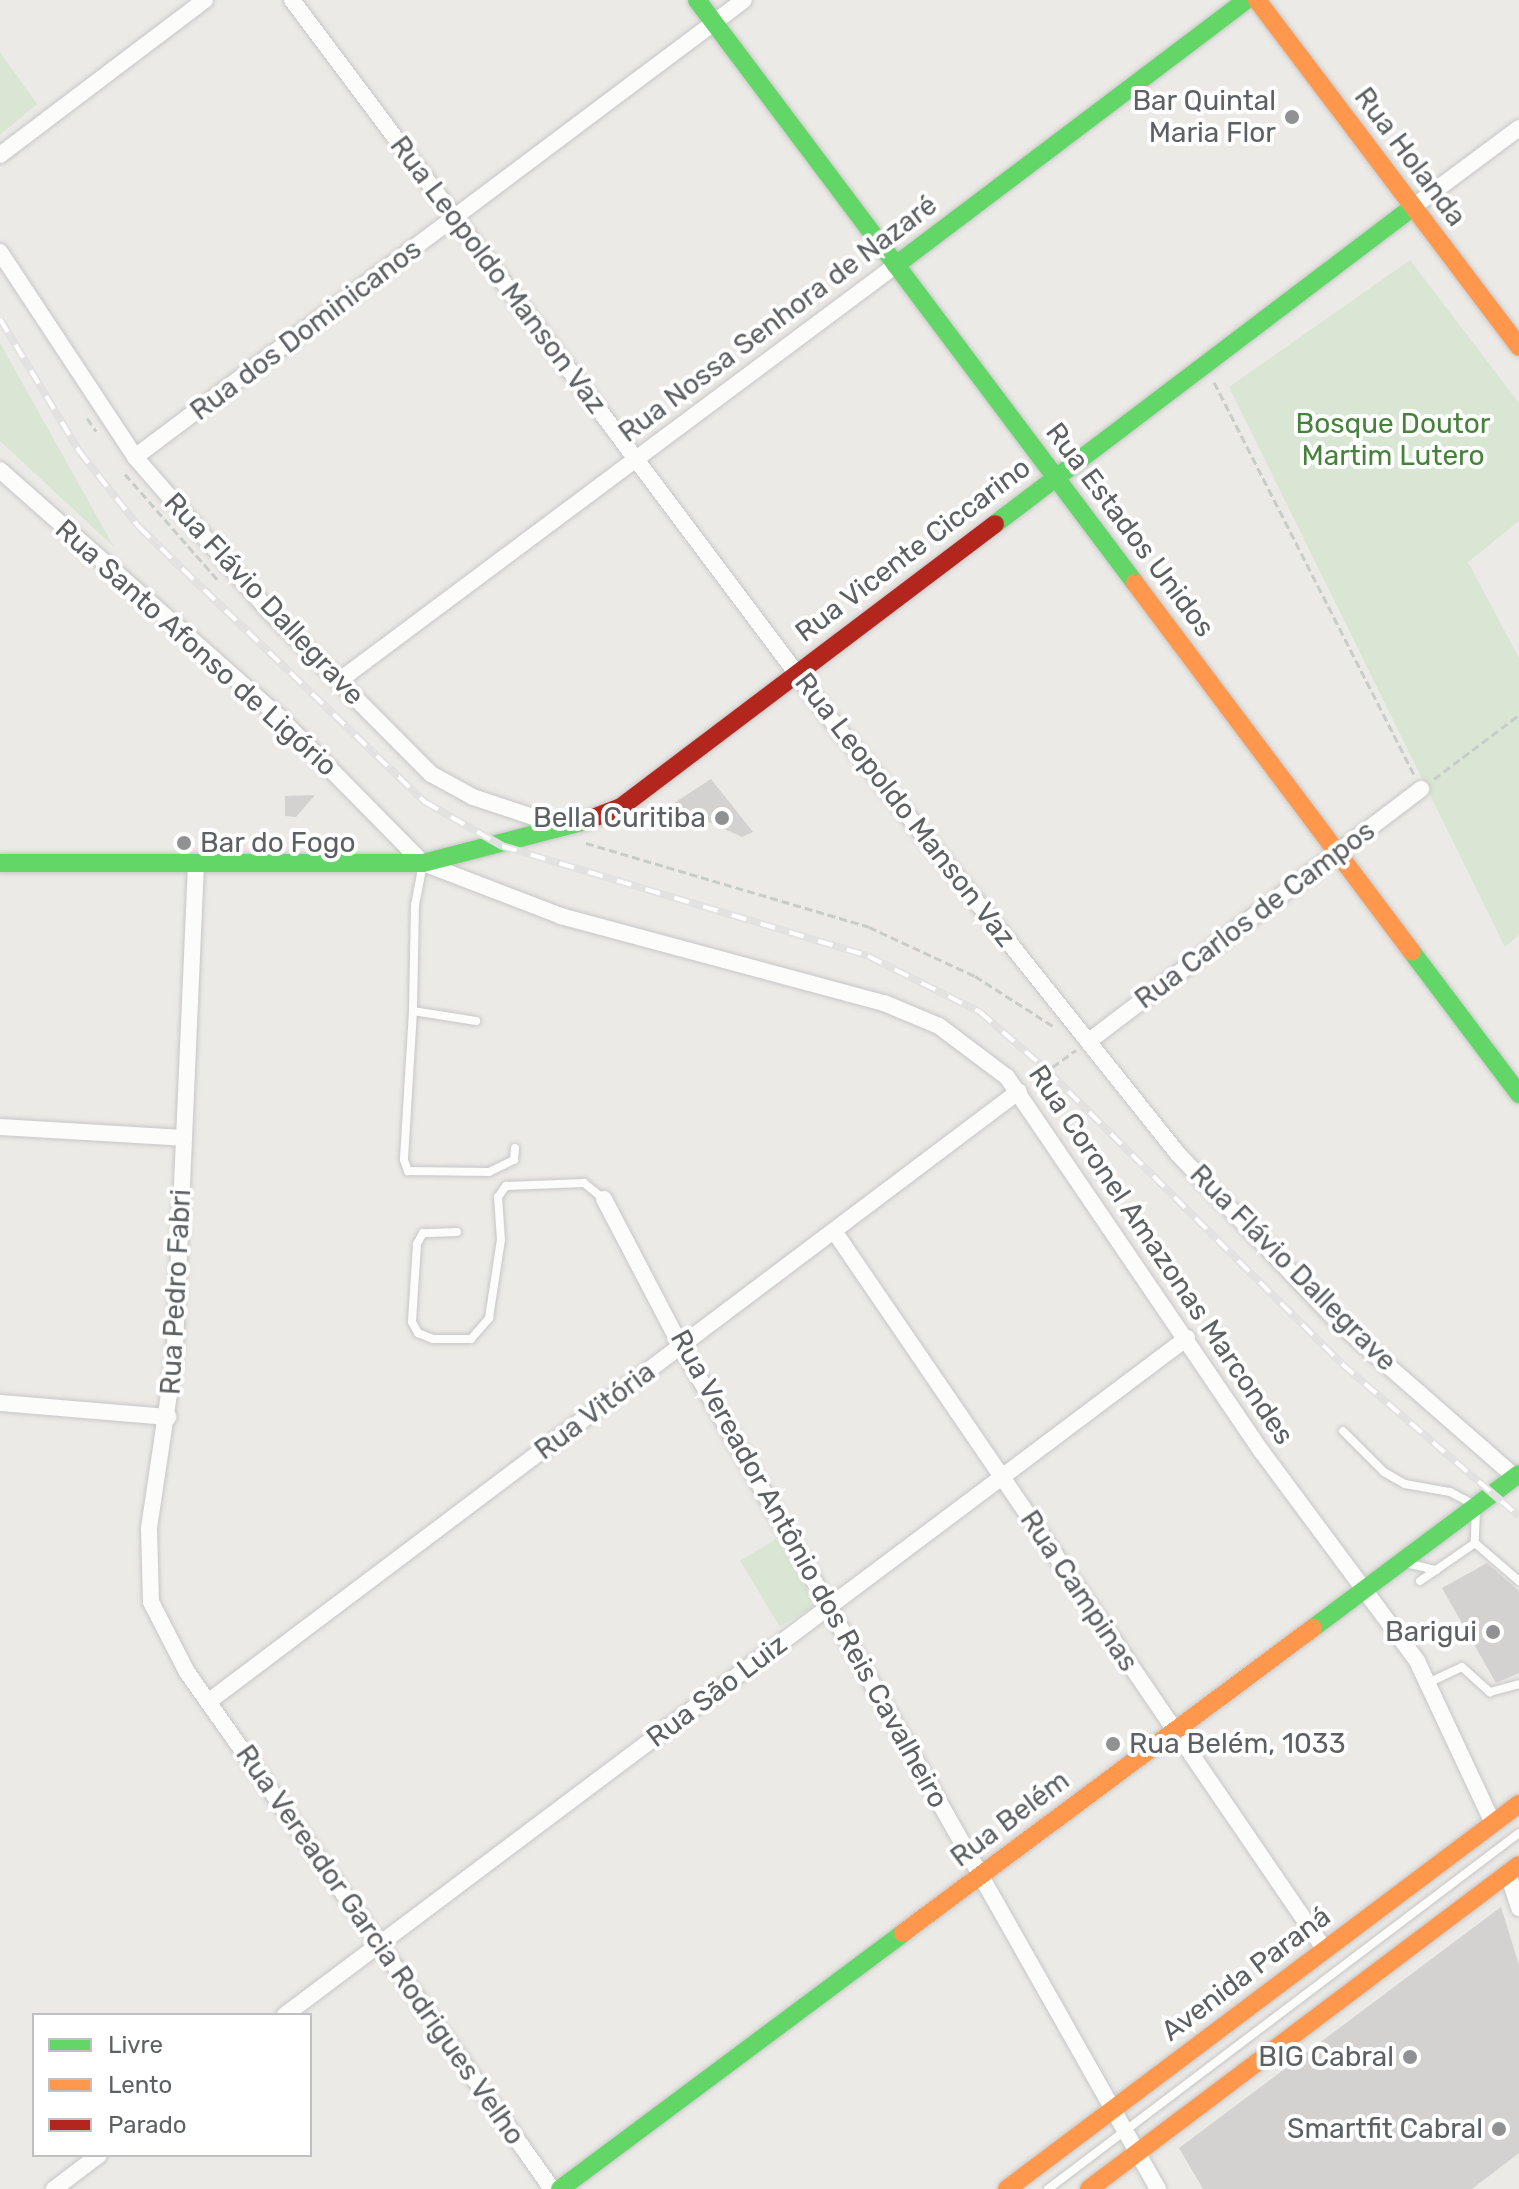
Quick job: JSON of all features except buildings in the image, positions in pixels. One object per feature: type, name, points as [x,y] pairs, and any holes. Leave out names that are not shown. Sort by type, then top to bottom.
[{"type":"street","points":[[0,155],[205,0]]},
{"type":"street","name":"Rua Leopoldo Manson Vaz","points":[[292,0],[797,674],[1089,1041]]},
{"type":"street","name":"Rua Estados Unidos","points":[[697,0],[1518,1092]]},
{"type":"street","name":"Rua dos Dominicanos","points":[[135,457],[744,0]]},
{"type":"street","name":"Rua Nossa Senhora de Nazaré","points":[[340,680],[1247,0]]},
{"type":"street","name":"Rua Holanda","points":[[1257,0],[1519,347]]},
{"type":"street","name":"Rua Vicente Ciccarino","points":[[423,863],[568,828],[621,807],[1519,128]]},
{"type":"street","name":"Rua Flávio Dallegrave","points":[[0,252],[135,457],[213,553],[431,774],[473,797],[568,828]]},
{"type":"street","name":"Rua Santo Afonso de Ligório","points":[[0,470],[247,687],[423,863]]},
{"type":"street","name":"Rua Carlos de Campos","points":[[1089,1041],[1421,789]]},
{"type":"street","name":"Rua Coronel Amazonas Marcondes","points":[[0,863],[423,863],[561,916],[845,990],[912,1014],[964,1042],[1019,1091],[1187,1338],[1430,1682],[1493,1823]]},
{"type":"street","name":"Rua Pedro Fabri","points":[[196,864],[168,1417],[149,1529],[151,1602],[170,1646],[208,1702]]},
{"type":"street","name":"Rua Flávio Dallegrave","points":[[1089,1041],[1178,1154],[1338,1322],[1517,1475]]},
{"type":"street","name":"Rua Vitória","points":[[208,1702],[1019,1091]]},
{"type":"street","points":[[0,1127],[184,1138]]},
{"type":"street","name":"Rua Vereador Antônio dos Reis Cavalheiro","points":[[604,1199],[681,1346],[1158,2189]]},
{"type":"street","name":"Rua Campinas","points":[[834,1231],[1325,1950]]},
{"type":"street","name":"Rua São Luiz","points":[[288,2013],[1187,1338]]},
{"type":"street","points":[[0,1403],[168,1417]]},
{"type":"street","name":"Rua Belém","points":[[560,2189],[1517,1475]]},
{"type":"street","name":"Rua Vereador Garcia Rodrigues Velho","points":[[208,1702],[552,2189]]},
{"type":"street","name":"Avenida Paraná","points":[[1007,2189],[1519,1804]]},
{"type":"street","points":[[1089,2189],[1513,1869],[1519,1908]]},
{"type":"street","points":[[54,2189],[96,2157]]},
{"type":"lane","points":[[423,863],[415,905],[413,1011],[404,1160],[408,1171],[489,1172],[514,1160],[515,1148]]},
{"type":"lane","points":[[413,1011],[476,1021]]},
{"type":"lane","points":[[457,1232],[423,1233],[417,1244],[412,1322],[418,1333],[433,1339],[471,1339],[489,1318],[501,1240],[498,1197],[506,1186],[584,1183],[604,1199]]},
{"type":"lane","points":[[1343,1431],[1384,1472],[1405,1484],[1450,1492],[1476,1506],[1475,1543]]},
{"type":"lane","points":[[1420,1581],[1475,1543]]},
{"type":"lane","points":[[1475,1543],[1519,1581]]},
{"type":"lane","points":[[1401,1563],[1436,1570]]},
{"type":"lane","points":[[1430,1682],[1462,1667],[1490,1692],[1519,1684]]},
{"type":"lane","points":[[1048,2189],[1519,1833]]},
{"type":"path","points":[[1223,401],[1421,789],[1519,715]]},
{"type":"path","points":[[587,843],[869,927],[975,976],[1054,1027],[1089,1041]]},
{"type":"path","points":[[1047,1070],[1089,1041]]},
{"type":"green space","points":[[0,52],[37,104],[0,135]]},
{"type":"green space","name":"Bosque Doutor Martim Lutero","points":[[1410,260],[1519,403],[1519,521],[1468,562],[1519,658],[1519,935],[1505,947],[1229,387]]},
{"type":"green space","points":[[0,343],[114,547],[0,441]]},
{"type":"green space","points":[[776,1539],[816,1605],[780,1627],[740,1561]]},
{"type":"railway","points":[[0,319],[79,451],[139,527],[425,802],[502,846],[868,956],[980,1012],[1047,1070],[1342,1364],[1519,1516]]},
{"type":"traffic: fast","points":[[697,0],[1135,583]]},
{"type":"traffic: fast","points":[[896,265],[1247,0]]},
{"type":"traffic: fast","points":[[995,524],[1413,207]]},
{"type":"traffic: fast","points":[[0,863],[423,863],[585,821]]},
{"type":"traffic: fast","points":[[1412,952],[1519,1094]]},
{"type":"traffic: fast","points":[[1313,1628],[1519,1474]]},
{"type":"traffic: fast","points":[[560,2189],[903,1933]]},
{"type":"traffic: slow","points":[[1257,0],[1519,347]]},
{"type":"traffic: slow","points":[[1135,583],[1412,952]]},
{"type":"traffic: slow","points":[[903,1933],[1313,1628]]},
{"type":"traffic: slow","points":[[1007,2189],[1519,1804]]},
{"type":"traffic: slow","points":[[1089,2189],[1519,1865]]},
{"type":"traffic: jam","points":[[585,821],[621,807],[995,524]]},
{"type":"place","name":"Bar Quintal Maria Flor","points":[[1292,117]]},
{"type":"place","name":"Bella Curitiba","points":[[722,818]]},
{"type":"place","name":"Bar do Fogo","points":[[184,843]]},
{"type":"place","name":"Barigui","points":[[1493,1632]]},
{"type":"place","name":"Rua Belém, 1033","points":[[1113,1744]]},
{"type":"place","name":"BIG Cabral","points":[[1410,2057]]},
{"type":"place","name":"Smartfit Cabral","points":[[1499,2129]]}]
